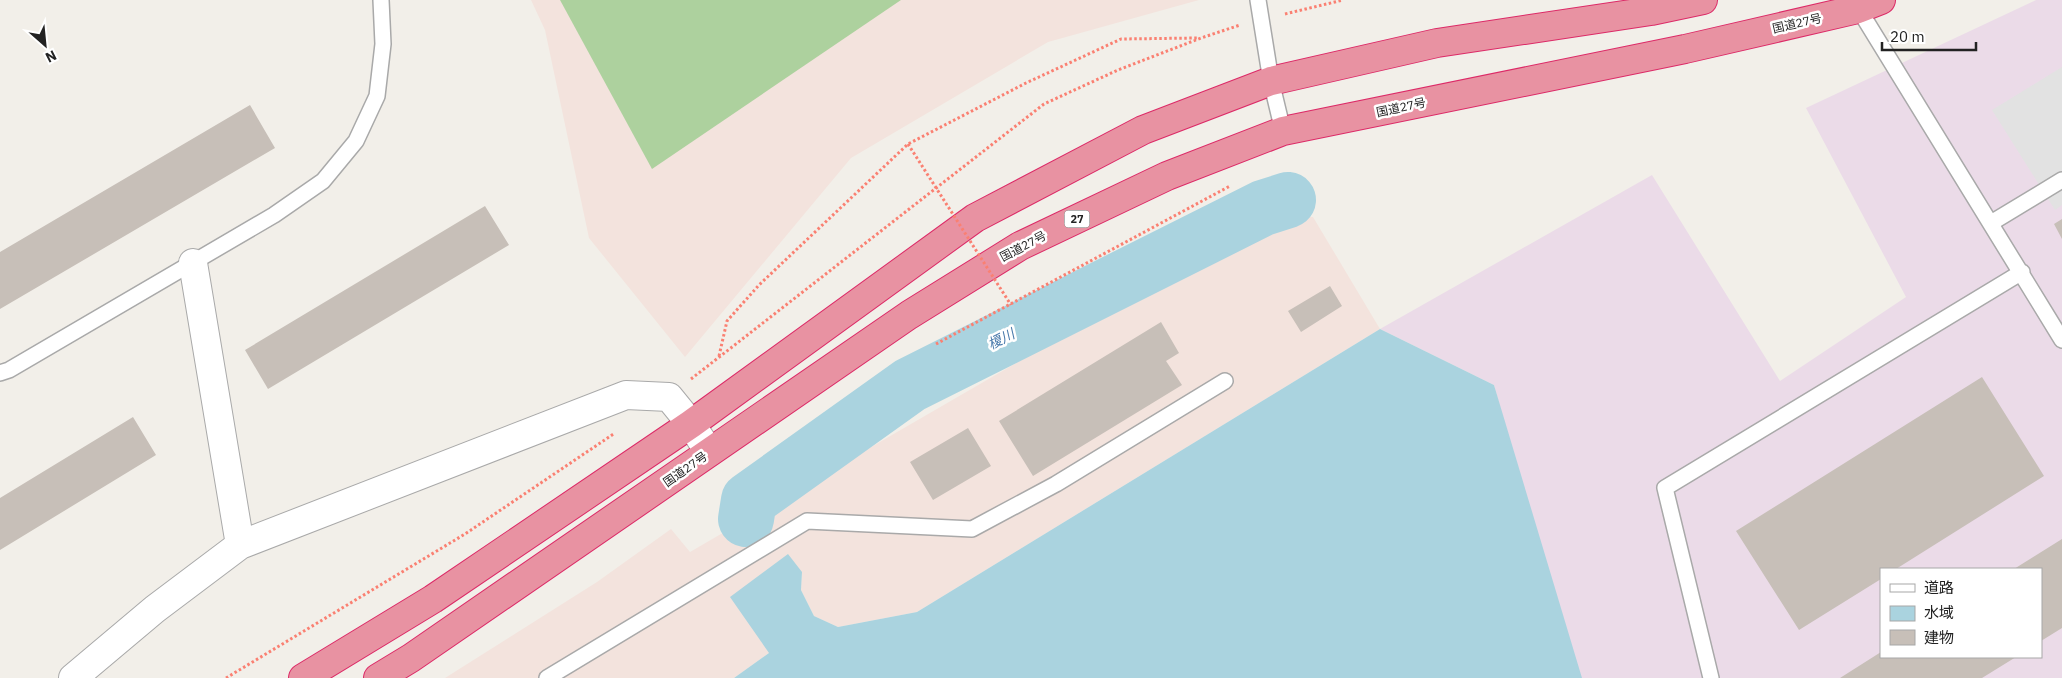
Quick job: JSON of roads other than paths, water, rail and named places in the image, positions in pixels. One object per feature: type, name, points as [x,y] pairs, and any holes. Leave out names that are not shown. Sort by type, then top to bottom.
[{"type":"highway","points":[[303,678],[433,599],[691,424],[975,218],[1143,130],[1271,81],[1437,43],[1651,11],[1702,0]]},
{"type":"highway","name":"国道27号","points":[[378,678],[411,658],[909,315],[1020,246],[1167,176],[1283,131],[1686,49],[1864,3]]},
{"type":"street","points":[[194,263],[240,545]]},
{"type":"street","points":[[73,678],[155,609],[240,545],[626,395],[669,397],[691,424],[709,452]]},
{"type":"lane","points":[[0,373],[10,370],[194,263],[274,215],[323,181],[356,141],[377,96],[383,44],[381,0]]},
{"type":"lane","points":[[1258,0],[1271,81],[1283,131]]},
{"type":"lane","points":[[1864,3],[1991,223],[2062,340]]},
{"type":"lane","points":[[1991,223],[2062,180]]},
{"type":"lane","points":[[1711,678],[1664,488],[2022,272]]},
{"type":"lane","points":[[547,678],[807,521],[972,529],[1056,484],[1225,380]]},
{"type":"water","points":[[1380,329],[1494,385],[1582,678],[734,678],[769,653],[730,597],[788,554],[802,572],[801,590],[814,616],[838,627],[917,612]]},
{"type":"waterway","name":"榎川","points":[[746,519],[749,500],[910,385],[1263,208],[1288,200]]}]
